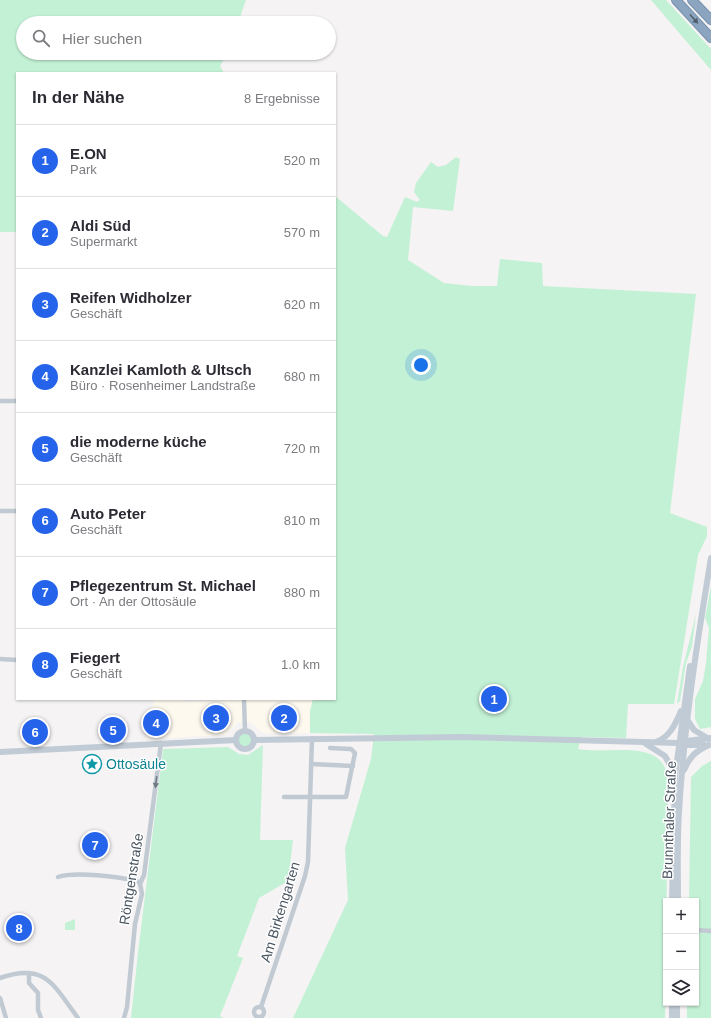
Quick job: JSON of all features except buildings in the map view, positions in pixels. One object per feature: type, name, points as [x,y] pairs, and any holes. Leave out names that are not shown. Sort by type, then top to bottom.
[{"type":"highway","points":[[676,0],[711,38]]},
{"type":"highway","points":[[692,0],[711,20]]},
{"type":"main road","points":[[683,744],[688,721],[695,651],[711,558]]},
{"type":"main road","points":[[683,744],[683,706],[690,667],[695,651]]},
{"type":"main road","points":[[652,744],[660,741],[668,735],[683,706]]},
{"type":"main road","points":[[688,721],[694,730],[710,742]]},
{"type":"main road","points":[[245,730],[250,732],[254,740],[252,746],[246,749],[239,747],[236,740],[238,734],[245,730]]},
{"type":"main road","points":[[254,740],[346,737],[462,737],[652,744],[710,742]]},
{"type":"main road","points":[[0,752],[236,740]]},
{"type":"main road","points":[[644,743],[665,756],[678,776],[690,756],[710,742]]},
{"type":"main road","name":"Brunnthaler Straße","points":[[672,898],[678,776],[683,744]]},
{"type":"main road","name":"Brunnthaler Straße","points":[[678,776],[678,898]]},
{"type":"main road","points":[[672,1006],[672,1018]]},
{"type":"main road","points":[[677,1006],[677,1018]]},
{"type":"street","points":[[0,401],[16,402]]},
{"type":"street","points":[[0,511],[16,511]]},
{"type":"street","points":[[0,659],[16,660]]},
{"type":"street","points":[[244,700],[245,730]]},
{"type":"street","name":"Am Birkengarten","points":[[261,1007],[305,876],[308,862],[312,738]]},
{"type":"street","name":"Röntgenstraße","points":[[124,1018],[127,1007],[135,924],[142,894],[140,884],[144,875],[161,744]]},
{"type":"street","points":[[284,797],[346,797],[355,753],[353,750],[330,748]]},
{"type":"street","points":[[311,764],[353,766]]},
{"type":"street","points":[[58,877],[66,875],[116,878],[137,881],[140,884]]},
{"type":"street","points":[[699,930],[711,931]]},
{"type":"street","points":[[29,973],[29,983],[38,993],[38,1010],[41,1018]]},
{"type":"street","points":[[0,978],[15,974],[36,973],[48,979],[65,999],[78,1018]]},
{"type":"street","points":[[0,998],[6,1018]]},
{"type":"shaded area","points":[[154,700],[313,700],[310,711],[310,733],[263,733],[250,722],[239,722],[226,735],[146,739]]},
{"type":"green space","points":[[0,0],[246,0],[240,16],[16,16],[16,60],[223,60],[220,66],[223,72],[16,72],[16,232],[0,232]]},
{"type":"green space","points":[[651,0],[666,0],[711,49],[711,70]]},
{"type":"green space","points":[[456,157],[460,159],[453,211],[413,207],[408,260],[444,283],[472,286],[497,286],[500,259],[542,263],[543,286],[696,294],[670,513],[707,527],[707,536],[698,555],[674,704],[628,704],[626,738],[581,737],[578,749],[621,750],[648,753],[658,759],[665,768],[668,783],[667,898],[663,898],[663,1006],[665,1006],[665,1018],[293,1018],[348,900],[345,848],[371,759],[374,734],[310,733],[310,711],[313,700],[336,700],[336,197],[383,236],[387,237],[405,197],[417,202],[420,200],[414,192],[416,183],[431,162],[438,167],[446,165]]},
{"type":"green space","points":[[711,586],[711,727],[700,729],[695,719],[695,699],[703,681],[706,663],[709,628],[705,618]]},
{"type":"green space","points":[[696,614],[692,646],[686,663],[680,701],[677,704],[683,667]]},
{"type":"green space","points":[[245,733],[250,735],[252,740],[250,745],[245,747],[240,745],[238,740],[240,735]]},
{"type":"green space","points":[[263,745],[260,840],[293,840],[288,881],[259,898],[237,956],[243,958],[220,1016],[224,1018],[131,1018],[163,749],[228,747],[239,754],[248,755]]},
{"type":"green space","points":[[711,761],[711,1018],[687,1018],[687,1006],[699,1006],[699,898],[689,898],[691,777],[702,766]]},
{"type":"green space","points":[[75,919],[75,930],[65,930],[65,923]]},
{"type":"place","name":"E.ON","points":[[494,699]]},
{"type":"place","name":"Reifen Widholzer","points":[[216,718]]},
{"type":"place","name":"Aldi Süd","points":[[284,718]]},
{"type":"place","name":"Kanzlei Kamloth & Ultsch","points":[[156,723]]},
{"type":"place","name":"die moderne küche","points":[[113,730]]},
{"type":"place","name":"Auto Peter","points":[[35,732]]},
{"type":"place","name":"Ottosäule","points":[[92,764]]},
{"type":"place","name":"Pflegezentrum St. Michael","points":[[95,845]]},
{"type":"place","name":"Fiegert","points":[[19,928]]}]
